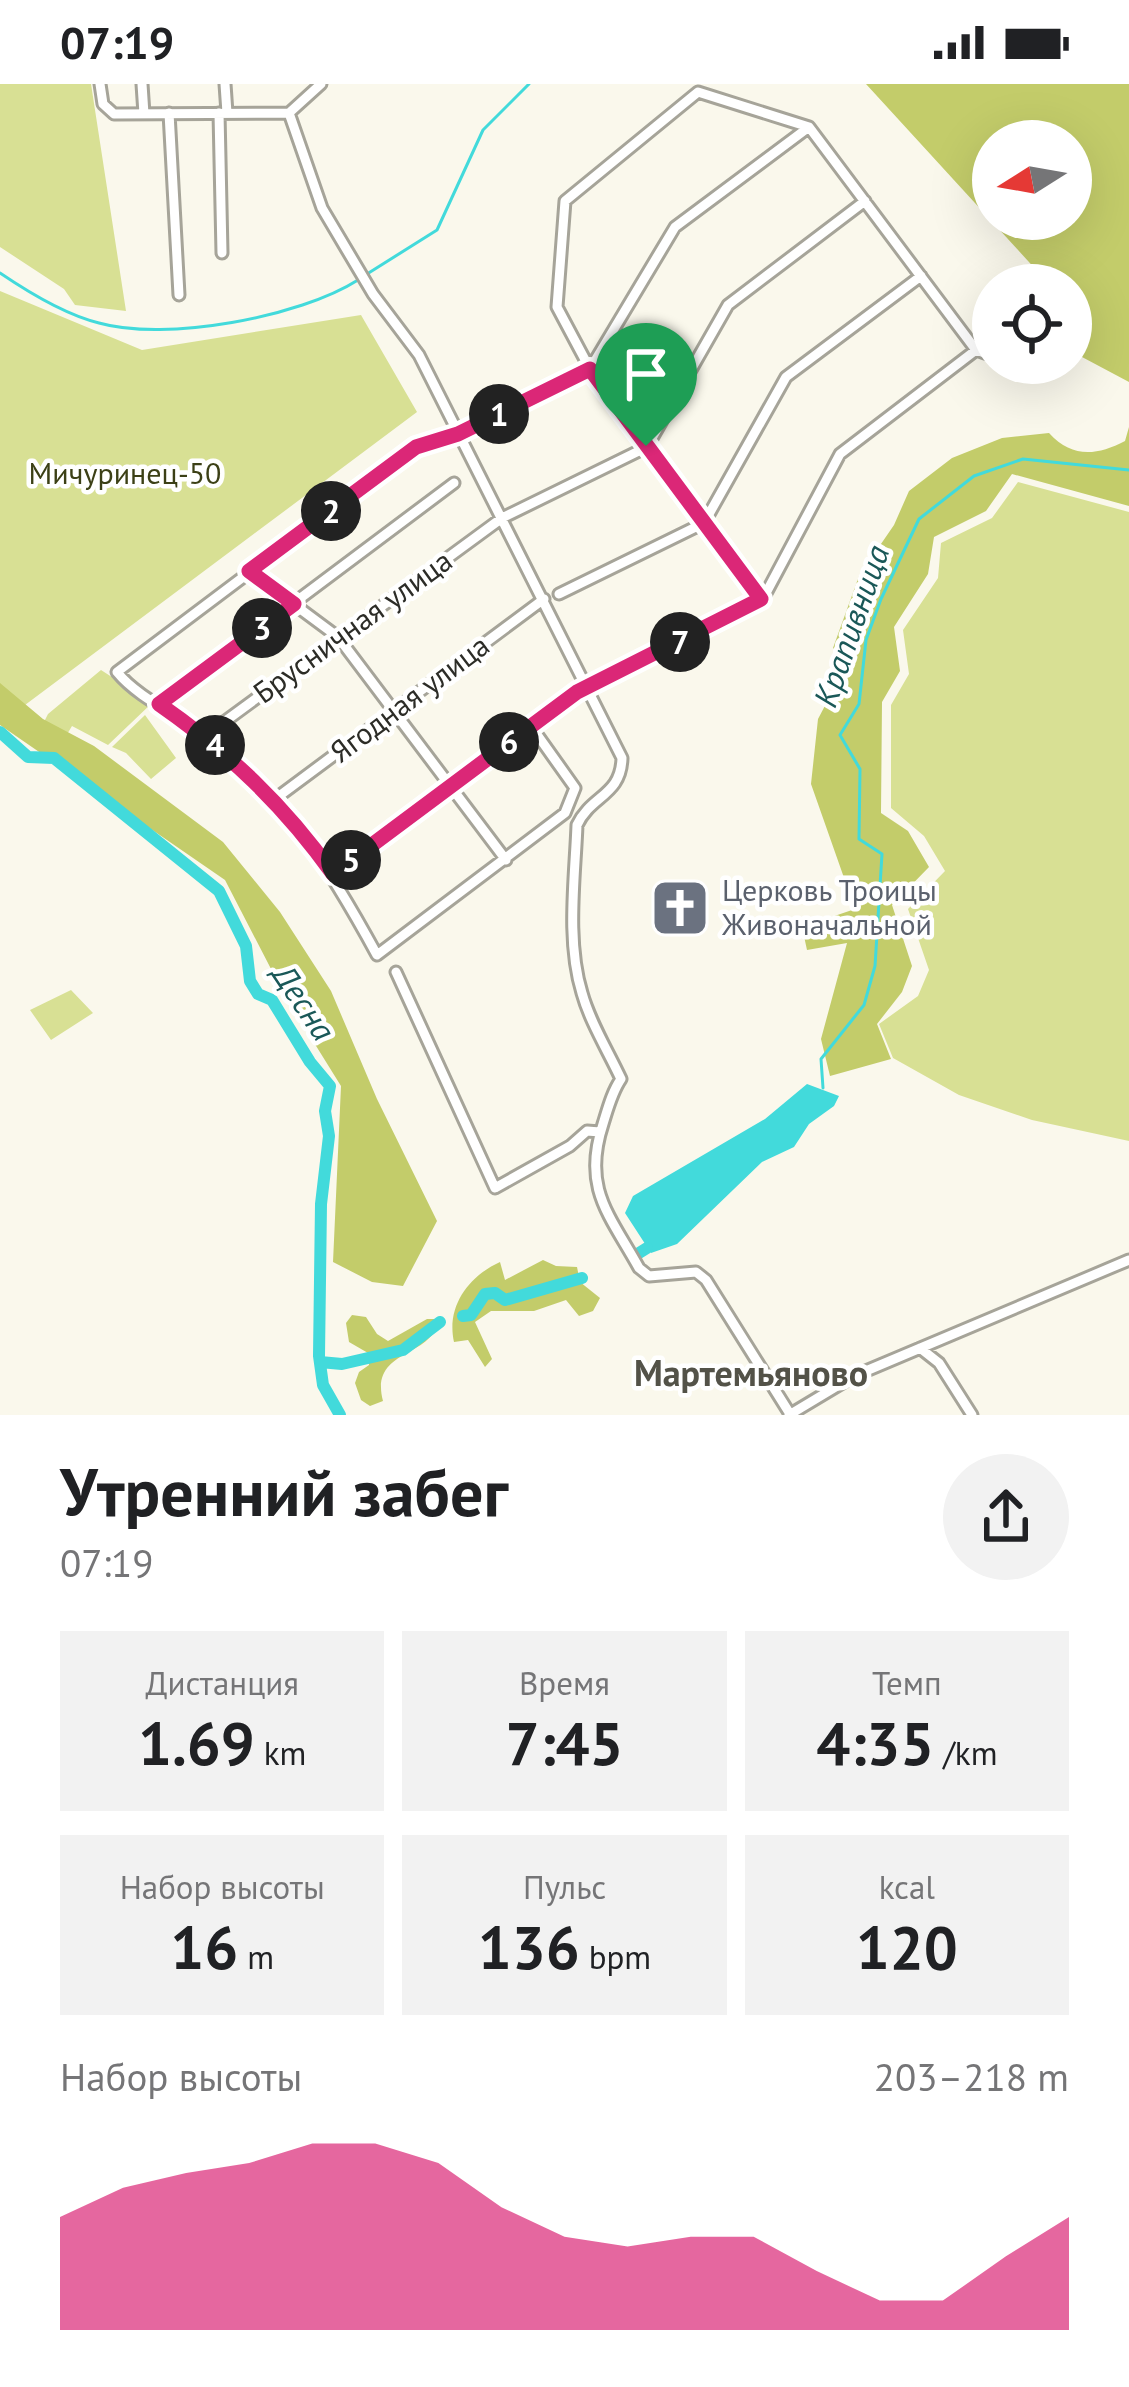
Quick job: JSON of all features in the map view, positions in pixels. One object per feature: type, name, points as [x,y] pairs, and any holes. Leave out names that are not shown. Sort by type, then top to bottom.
[{"type":"street","points":[[100,84],[103,104],[114,114],[289,112],[320,84]]},
{"type":"street","points":[[142,84],[144,114]]},
{"type":"street","points":[[222,253],[225,84]]},
{"type":"street","points":[[761,599],[590,369],[556,304],[563,207],[568,198],[698,92],[809,127],[972,345]]},
{"type":"street","points":[[289,112],[322,208],[373,294],[419,355],[622,758],[617,784],[583,812],[577,825],[574,910],[583,996],[621,1078],[592,1168],[599,1195],[639,1268],[649,1276],[696,1272],[706,1280],[789,1415],[826,1390],[1129,1260]]},
{"type":"street","points":[[169,113],[179,295]]},
{"type":"street","points":[[531,726],[575,788],[565,813],[377,956],[333,874],[275,799],[206,736],[119,676],[120,666],[416,447],[458,433],[590,369],[675,227],[809,127]]},
{"type":"street","points":[[646,446],[728,305],[865,201]]},
{"type":"street","points":[[559,594],[704,523],[786,377],[921,276]]},
{"type":"street","points":[[333,874],[588,686],[761,599],[842,451],[972,353]]},
{"type":"street","name":"Брусничная улица","points":[[206,736],[502,518],[646,446]]},
{"type":"street","points":[[159,704],[454,483]]},
{"type":"street","points":[[249,571],[338,637],[506,860]]},
{"type":"street","name":"Ягодная улица","points":[[275,799],[544,599]]},
{"type":"street","points":[[396,972],[495,1188],[570,1146],[587,1131],[600,1132]]},
{"type":"street","points":[[920,1348],[939,1363],[972,1415]]},
{"type":"green space","points":[[0,84],[91,84],[126,311],[75,305],[64,289],[0,247]]},
{"type":"green space","points":[[866,84],[1129,84],[1129,382],[1092,362],[1092,264],[1031,264],[1009,240],[1092,240],[1092,120],[972,120],[972,200]]},
{"type":"green space","name":"Мичуринец-50","points":[[0,291],[142,350],[361,315],[417,412],[25,705],[0,686]]},
{"type":"green space","points":[[1129,427],[1129,506],[1012,474],[986,511],[934,537],[928,574],[894,627],[900,671],[882,702],[881,813],[908,831],[929,867],[892,905],[912,966],[902,992],[877,1024],[891,1059],[830,1076],[821,1039],[847,943],[807,950],[802,927],[855,909],[811,784],[818,719],[848,662],[833,648],[859,576],[894,525],[909,491],[952,458],[1002,438],[1049,433],[1066,447],[1094,452],[1125,441]]},
{"type":"green space","points":[[1018,482],[1129,512],[1129,1141],[1032,1120],[959,1095],[893,1058],[879,1024],[918,996],[929,970],[908,909],[945,871],[924,836],[891,808],[891,705],[909,674],[903,630],[938,578],[941,543],[992,518]]},
{"type":"green space","points":[[101,670],[152,703],[108,745],[72,726],[66,736],[44,722],[48,714]]},
{"type":"green space","points":[[0,683],[43,719],[94,746],[223,842],[280,912],[331,991],[437,1221],[403,1286],[372,1282],[333,1262],[341,1086],[285,996],[225,880],[0,725]]},
{"type":"green space","points":[[145,715],[176,758],[151,779],[126,753],[112,747]]},
{"type":"green space","points":[[71,990],[93,1013],[51,1040],[30,1010]]},
{"type":"green space","points":[[543,1260],[577,1267],[580,1282],[600,1298],[593,1311],[579,1316],[566,1300],[534,1311],[491,1311],[475,1322],[492,1359],[485,1367],[468,1340],[454,1342],[453,1316],[462,1294],[500,1262],[505,1280]]},
{"type":"green space","points":[[352,1315],[366,1317],[388,1341],[427,1319],[439,1319],[426,1341],[385,1371],[383,1401],[370,1406],[361,1400],[355,1383],[369,1365],[368,1353],[349,1342],[346,1323]]},
{"type":"water","points":[[807,1084],[839,1096],[834,1106],[809,1124],[794,1147],[762,1162],[677,1244],[651,1253],[625,1213],[633,1196],[765,1119]]},
{"type":"waterway","points":[[367,274],[437,230],[483,130],[529,84]]},
{"type":"waterway","points":[[0,273],[86,319],[160,330],[268,315],[358,280]]},
{"type":"waterway","name":"Крапивница","points":[[823,1088],[821,1059],[864,1005],[875,966],[882,854],[859,839],[860,769],[840,735],[859,704],[866,640],[919,519],[974,476],[1023,459],[1129,470]]},
{"type":"waterway","name":"Десна","points":[[0,732],[28,757],[54,758],[219,891],[246,946],[250,981],[258,994],[272,1000],[330,1086],[321,1204],[319,1356],[323,1385],[340,1415]]},
{"type":"waterway","name":"Крапивница","points":[[639,1253],[647,1248]]},
{"type":"waterway","name":"Крапивница","points":[[463,1316],[471,1315],[485,1294],[495,1293],[505,1300],[582,1278]]},
{"type":"waterway","name":"Крапивница","points":[[320,1362],[342,1364],[403,1350],[440,1322]]},
{"type":"place","name":"Церковь Троицы Живоначальной","points":[[680,908]]},
{"type":"district","name":"Мартемьяново","points":[[751,1373]]},
{"type":"route","points":[[590,369],[646,446],[761,599],[577,692],[333,874],[275,799],[206,736],[159,704],[294,604],[249,571],[416,447],[458,434],[590,369]]}]
